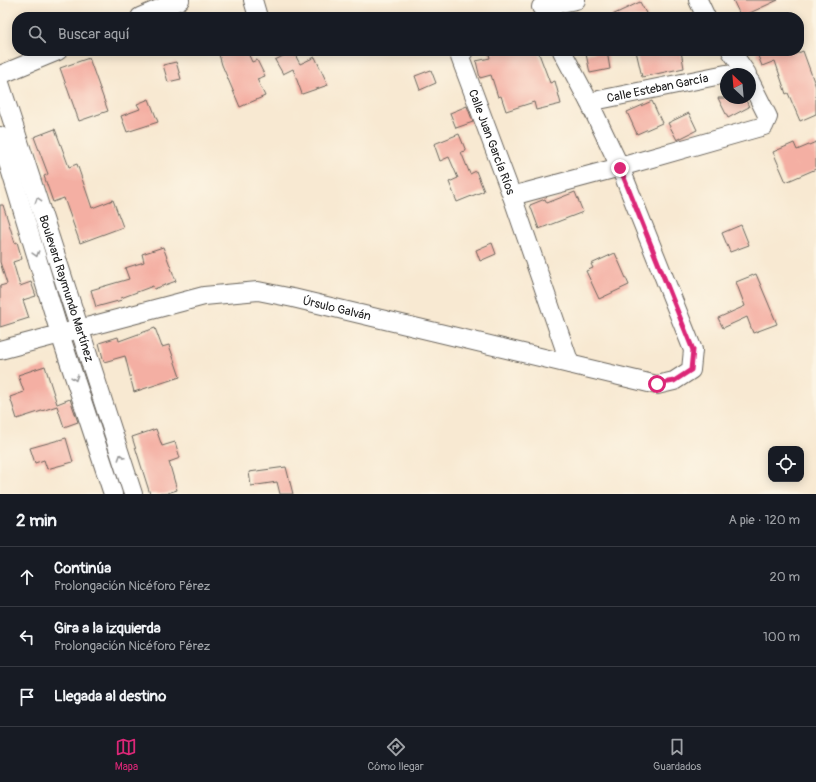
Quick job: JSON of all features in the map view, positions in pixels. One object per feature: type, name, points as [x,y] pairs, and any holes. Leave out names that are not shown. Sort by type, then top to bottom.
[{"type":"street","points":[[152,12],[180,0]]},
{"type":"street","points":[[253,0],[257,12]]},
{"type":"street","points":[[541,8],[576,0]]},
{"type":"street","points":[[698,0],[704,12]]},
{"type":"street","points":[[0,75],[46,56]]},
{"type":"street","name":"Calle Juan García Ríos","points":[[461,56],[512,196],[620,168],[764,126],[768,117],[756,93]]},
{"type":"street","points":[[565,56],[590,102],[620,168]]},
{"type":"street","name":"Calle Juan García Ríos","points":[[734,56],[742,68]]},
{"type":"street","name":"Calle Esteban García","points":[[590,102],[720,75]]},
{"type":"street","name":"Boulevard Raymundo Martínez","points":[[0,83],[133,494]]},
{"type":"street","name":"Boulevard Raymundo Martínez","points":[[0,136],[60,334],[113,494]]},
{"type":"street","name":"Úrsulo Galván","points":[[0,350],[204,296],[258,291],[657,384],[674,381],[691,370],[693,350],[620,168]]},
{"type":"street","points":[[512,196],[570,364]]},
{"type":"building","points":[[733,0],[778,0],[752,12],[739,12]]},
{"type":"building","points":[[640,2],[645,12],[619,12]]},
{"type":"building","points":[[804,54],[816,87],[816,114],[800,121],[788,93],[786,94],[775,61],[762,66],[758,56],[804,56]]},
{"type":"building","points":[[219,56],[249,56],[252,62],[257,60],[265,76],[257,79],[265,96],[240,107]]},
{"type":"building","points":[[283,56],[296,56],[300,64],[315,57],[328,85],[302,94],[293,69],[283,74],[275,60]]},
{"type":"building","points":[[490,56],[540,56],[550,83],[555,81],[561,104],[536,110],[534,102],[506,111],[501,96],[498,97],[491,75],[480,78],[476,61],[490,58]]},
{"type":"building","points":[[586,56],[608,56],[610,69],[590,73]]},
{"type":"building","points":[[637,56],[682,56],[684,68],[642,77]]},
{"type":"building","points":[[89,58],[108,111],[79,121],[60,68]]},
{"type":"building","points":[[176,62],[181,79],[168,82],[163,65]]},
{"type":"building","points":[[431,70],[436,83],[420,90],[415,76]]},
{"type":"building","points":[[149,99],[158,122],[127,132],[121,116],[140,109],[137,104]]},
{"type":"building","points":[[652,101],[662,123],[637,134],[627,112]]},
{"type":"building","points":[[721,104],[748,104],[749,107],[728,118]]},
{"type":"building","points":[[467,106],[473,122],[456,128],[450,113]]},
{"type":"building","points":[[689,113],[697,130],[677,140],[668,123]]},
{"type":"building","points":[[55,129],[69,167],[77,164],[92,208],[113,200],[123,227],[80,243],[64,198],[53,202],[44,176],[48,174],[34,137]]},
{"type":"building","points":[[459,134],[466,151],[461,152],[470,174],[476,171],[484,191],[457,202],[449,182],[458,178],[449,157],[440,161],[434,144]]},
{"type":"building","points":[[816,142],[816,169],[786,182],[773,152],[794,143],[797,150]]},
{"type":"building","points":[[575,192],[583,212],[539,229],[530,205],[545,199],[547,203]]},
{"type":"building","points":[[0,205],[3,205],[15,243],[17,242],[22,259],[13,262],[20,286],[31,282],[36,296],[23,300],[29,318],[0,327],[0,286],[7,284],[0,262]]},
{"type":"building","points":[[741,225],[749,245],[730,252],[722,233]]},
{"type":"building","points":[[492,243],[496,254],[480,261],[476,250]]},
{"type":"building","points":[[163,247],[176,281],[154,289],[153,286],[121,298],[122,300],[96,307],[91,290],[129,279],[125,268],[144,262],[142,254]]},
{"type":"building","points":[[615,253],[629,285],[599,299],[586,271],[593,268],[591,264]]},
{"type":"building","points":[[756,274],[777,324],[753,333],[747,317],[723,328],[718,318],[745,306],[736,282]]},
{"type":"building","points":[[155,328],[162,347],[169,345],[180,377],[134,392],[125,356],[104,362],[99,343],[118,337],[119,341]]},
{"type":"building","points":[[45,366],[57,404],[70,399],[78,422],[64,427],[57,406],[17,419],[10,397],[24,392],[18,375]]},
{"type":"building","points":[[156,429],[162,446],[175,442],[180,458],[169,462],[177,490],[165,494],[150,494],[132,437]]},
{"type":"building","points":[[66,438],[73,462],[47,469],[44,460],[35,463],[30,448]]},
{"type":"building","points":[[286,467],[293,494],[280,494],[277,482],[251,486],[249,472]]},
{"type":"route","points":[[620,168],[693,350],[691,370],[674,381],[657,384]]}]
